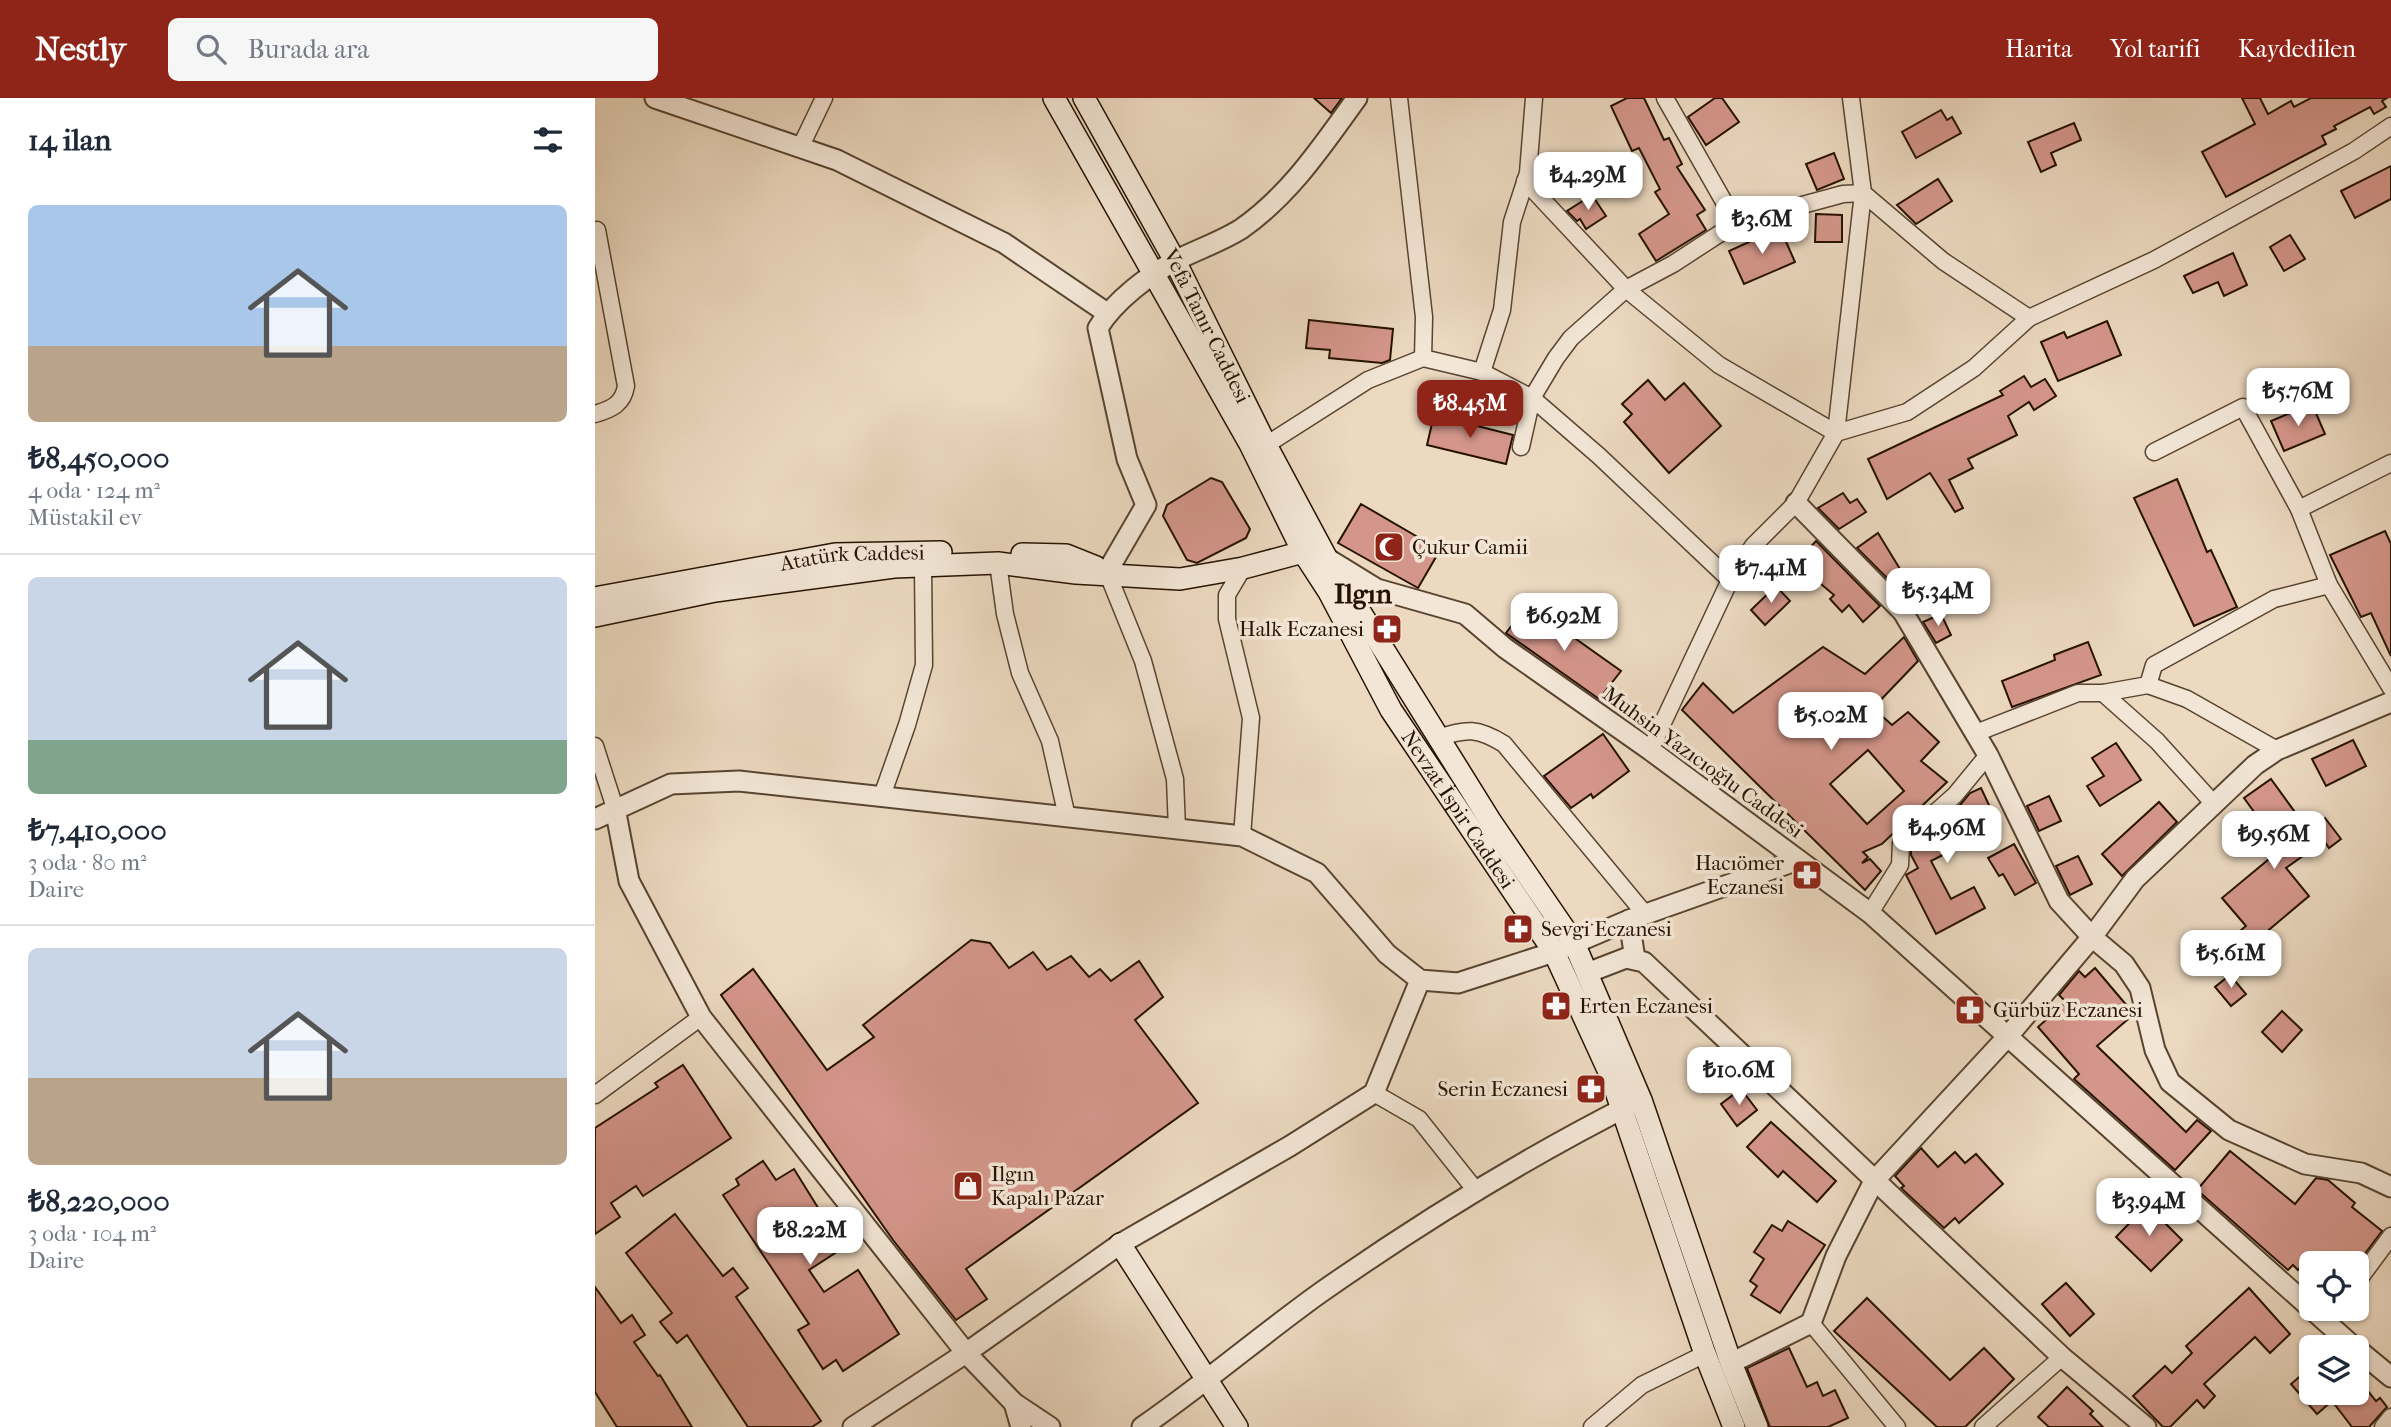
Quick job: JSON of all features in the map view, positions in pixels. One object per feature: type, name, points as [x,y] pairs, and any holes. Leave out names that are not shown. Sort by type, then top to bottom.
[{"type":"main road","name":"Vefa Tanır Caddesi","points":[[1054,98],[1250,444],[1303,552]]},
{"type":"main road","name":"Vefa Tanır Caddesi","points":[[1084,98],[1175,261],[1266,445],[1326,557]]},
{"type":"main road","name":"Atatürk Caddesi","points":[[595,598],[835,554],[895,551],[1066,555],[1107,572]]},
{"type":"main road","name":"Atatürk Caddesi","points":[[595,616],[715,591],[853,571],[998,563],[1076,573],[1107,572],[1180,579],[1243,568],[1303,552]]},
{"type":"main road","name":"Nevzat İspir Caddesi","points":[[1303,552],[1329,592],[1391,710],[1554,953],[1632,1105],[1705,1354],[1734,1427]]},
{"type":"main road","name":"Nevzat İspir Caddesi","points":[[1326,557],[1491,822],[1574,943],[1587,973],[1632,1105],[1757,1427]]},
{"type":"main road","points":[[1120,1244],[1237,1427]]},
{"type":"street","points":[[655,98],[837,160],[1005,243],[1107,313]]},
{"type":"street","points":[[800,148],[824,98]]},
{"type":"street","points":[[1177,829],[1171,766],[1143,661],[1107,572],[1146,505],[1127,458],[1098,327],[1107,313],[1154,275],[1175,261],[1240,229],[1295,183],[1357,98]]},
{"type":"street","points":[[1399,98],[1424,317],[1423,358]]},
{"type":"street","points":[[1482,372],[1502,310],[1513,222],[1525,181],[1532,138],[1534,98]]},
{"type":"street","points":[[1665,98],[1736,223]]},
{"type":"street","points":[[1650,750],[1730,580],[1753,546],[1796,503],[1836,433],[1863,193],[1851,98]]},
{"type":"street","points":[[1525,181],[1626,289],[1719,365],[1836,433],[1907,412],[1974,368],[2029,318],[2154,260],[2354,150],[2391,126]]},
{"type":"street","points":[[1521,447],[1532,398],[1571,338],[1626,289],[1673,264],[1736,223],[1843,194],[1863,193],[1943,261],[2029,318]]},
{"type":"street","points":[[595,414],[619,404],[625,397],[627,386],[597,230]]},
{"type":"street","points":[[1266,445],[1368,380],[1423,358],[1482,372],[1532,398],[1730,580]]},
{"type":"street","points":[[2154,452],[2243,407],[2298,509],[2329,585],[2391,688]]},
{"type":"street","points":[[2298,509],[2391,463]]},
{"type":"street","points":[[1796,503],[1903,612],[1988,755],[2059,901],[2092,937],[2124,964],[2140,988],[2155,1050],[2170,1082],[2229,1130],[2305,1164],[2361,1173],[2391,1187]]},
{"type":"street","name":"Muhsin Yazıcıoğlu Caddesi","points":[[1303,552],[1326,557],[1377,589],[1465,614],[1505,648],[1650,750],[1870,913],[2299,1288]]},
{"type":"street","points":[[998,563],[1005,614],[1020,673],[1050,741],[1067,817]]},
{"type":"street","points":[[882,796],[907,725],[924,665],[923,566]]},
{"type":"street","points":[[1242,836],[1251,718],[1227,619],[1227,595],[1243,568]]},
{"type":"street","points":[[2148,685],[2154,666],[2274,599],[2329,585]]},
{"type":"street","points":[[1976,733],[2078,693],[2103,693],[2148,685],[2187,699],[2277,750]]},
{"type":"street","points":[[2103,693],[2157,741],[2214,804]]},
{"type":"street","points":[[1731,1363],[1811,1323],[1836,1256],[1874,1181],[2009,1035],[2092,937],[2135,878],[2255,765],[2277,750],[2391,702]]},
{"type":"street","points":[[1439,738],[1461,730],[1485,732],[1504,744],[1637,916],[1635,959]]},
{"type":"street","points":[[595,746],[615,808],[629,881],[701,1017],[966,1353],[1014,1403],[1050,1427]]},
{"type":"street","points":[[1870,913],[1900,865],[1901,843],[1955,795],[1988,755]]},
{"type":"street","points":[[595,820],[615,808],[671,784],[739,780],[1242,836],[1317,873],[1387,954],[1420,980],[1458,983],[1554,953],[1637,916],[1798,860]]},
{"type":"street","points":[[1587,973],[1613,961],[1635,959],[1644,962],[2061,1357],[2146,1427]]},
{"type":"street","points":[[853,1427],[966,1353],[1120,1244],[1290,1146],[1374,1093],[1420,980]]},
{"type":"street","points":[[595,1095],[701,1017]]},
{"type":"street","points":[[1374,1093],[1419,1119],[1477,1192]]},
{"type":"street","points":[[1142,1427],[1207,1382],[1320,1293],[1528,1159],[1632,1105]]},
{"type":"street","points":[[2369,1266],[2391,1236]]},
{"type":"street","name":"Muhsin Yazıcıoğlu Caddesi","points":[[2335,1321],[2346,1335]]},
{"type":"street","points":[[1811,1323],[1897,1427]]},
{"type":"street","points":[[1592,1427],[1642,1385],[1705,1354]]},
{"type":"street","points":[[1983,1427],[2061,1357]]},
{"type":"street","name":"Muhsin Yazıcıoğlu Caddesi","points":[[2369,1359],[2391,1377]]},
{"type":"street","points":[[1014,1403],[1021,1427]]},
{"type":"street","points":[[2382,1427],[2391,1417]]},
{"type":"building","points":[[1314,98],[1342,98],[1331,113]]},
{"type":"building","points":[[1627,98],[1644,98],[1664,140],[1669,138],[1682,164],[1677,167],[1705,210],[1697,215],[1706,230],[1656,261],[1639,234],[1669,214],[1655,192],[1660,189],[1639,148],[1632,151],[1611,106]]},
{"type":"building","points":[[1715,98],[1722,98],[1739,122],[1706,145],[1688,117]]},
{"type":"building","points":[[2242,98],[2260,98],[2268,114],[2291,101],[2294,107],[2311,98],[2387,98],[2382,101],[2386,107],[2374,114],[2370,107],[2334,126],[2336,129],[2322,136],[2326,144],[2226,197],[2202,152],[2255,124]]},
{"type":"building","points":[[1941,110],[1947,120],[1952,117],[1961,133],[1916,158],[1902,132]]},
{"type":"building","points":[[2074,123],[2081,140],[2051,153],[2056,165],[2041,172],[2028,142]]},
{"type":"building","points":[[1834,153],[1844,179],[1817,190],[1806,164]]},
{"type":"building","points":[[2391,166],[2391,199],[2355,218],[2341,191]]},
{"type":"building","points":[[1938,179],[1952,201],[1916,224],[1897,205]]},
{"type":"building","points":[[1592,195],[1606,216],[1586,229],[1580,219],[1577,221],[1567,211]]},
{"type":"building","points":[[1816,214],[1842,215],[1842,242],[1815,242]]},
{"type":"building","points":[[1780,228],[1795,262],[1744,284],[1729,251]]},
{"type":"building","points":[[2290,235],[2305,259],[2284,271],[2270,247]]},
{"type":"building","points":[[2233,253],[2247,285],[2224,296],[2218,282],[2193,293],[2184,276]]},
{"type":"building","points":[[1309,320],[1393,329],[1390,360],[1382,363],[1329,358],[1330,350],[1306,348]]},
{"type":"building","points":[[2107,321],[2121,355],[2058,381],[2041,342],[2064,332],[2067,338]]},
{"type":"building","points":[[2024,376],[2031,387],[2045,379],[2056,396],[2034,410],[2029,402],[2008,416],[2017,435],[1968,459],[1973,468],[1949,480],[1963,508],[1955,512],[1930,473],[1887,499],[1868,459],[2003,395],[2000,391]]},
{"type":"building","points":[[1648,380],[1665,400],[1684,383],[1721,426],[1669,473],[1624,422],[1632,414],[1622,404]]},
{"type":"building","points":[[2312,404],[2325,434],[2284,451],[2271,421]]},
{"type":"building","points":[[1434,415],[1513,435],[1506,464],[1427,445]]},
{"type":"building","points":[[1211,478],[1222,482],[1250,529],[1246,538],[1197,563],[1187,560],[1163,516],[1167,505]]},
{"type":"building","points":[[2177,479],[2207,552],[2211,550],[2237,607],[2194,626],[2134,498]]},
{"type":"building","points":[[1843,493],[1850,503],[1857,499],[1866,512],[1839,529],[1818,508]]},
{"type":"building","name":"Çukur Camii","points":[[1361,504],[1440,550],[1418,588],[1338,543]]},
{"type":"building","points":[[2385,531],[2391,544],[2391,656],[2371,613],[2361,617],[2330,555]]},
{"type":"building","points":[[1878,533],[1911,587],[1903,594],[1857,548]]},
{"type":"building","points":[[1816,541],[1880,606],[1863,622],[1849,605],[1842,612],[1830,599],[1834,595],[1796,563]]},
{"type":"building","points":[[1776,586],[1790,601],[1765,625],[1751,610]]},
{"type":"building","points":[[1526,607],[1557,631],[1559,627],[1621,671],[1599,699],[1506,633]]},
{"type":"building","points":[[1941,614],[1951,635],[1936,643],[1923,622]]},
{"type":"building","points":[[1904,637],[1918,661],[1873,708],[1892,725],[1908,712],[1939,742],[1921,761],[1947,782],[1882,844],[1863,852],[1868,857],[1862,863],[1870,859],[1881,871],[1865,890],[1682,710],[1703,683],[1733,713],[1823,647],[1865,674]],"holes":[[[1868,750],[1904,791],[1867,824],[1830,784]]]},
{"type":"building","points":[[2088,642],[2101,675],[2012,707],[2002,681],[2055,660],[2054,655]]},
{"type":"building","points":[[1603,734],[1629,771],[1593,798],[1591,794],[1571,808],[1544,776]]},
{"type":"building","points":[[2353,740],[2366,766],[2326,786],[2312,759]]},
{"type":"building","points":[[2116,743],[2141,780],[2100,806],[2087,786],[2104,776],[2092,758]]},
{"type":"building","points":[[2271,779],[2308,830],[2325,818],[2341,839],[2329,848],[2324,841],[2286,868],[2309,896],[2264,934],[2272,944],[2249,964],[2229,940],[2246,926],[2222,898],[2281,849],[2244,798]]},
{"type":"building","points":[[1981,788],[1995,818],[1963,833],[1968,842],[1931,861],[1951,899],[1974,887],[1985,908],[1936,934],[1906,875],[1918,868],[1911,855],[1911,848],[1939,823],[1963,811],[1960,805],[1970,793]]},
{"type":"building","points":[[2049,796],[2061,821],[2039,831],[2027,806]]},
{"type":"building","points":[[2159,802],[2177,822],[2122,876],[2102,854]]},
{"type":"building","points":[[2014,844],[2036,883],[2015,895],[2003,874],[1999,876],[1988,858]]},
{"type":"building","points":[[2078,856],[2092,884],[2070,895],[2056,866]]},
{"type":"building","name":"Ilgın Kapalı Pazar","points":[[971,940],[990,943],[1009,968],[1033,952],[1047,970],[1071,956],[1089,977],[1100,969],[1111,981],[1139,961],[1163,997],[1135,1020],[1198,1103],[966,1269],[987,1299],[956,1320],[893,1240],[721,995],[753,969],[827,1070],[874,1037],[863,1025]]},
{"type":"building","points":[[2095,968],[2134,1014],[2097,1046],[2186,1132],[2197,1120],[2211,1131],[2175,1170],[2074,1079],[2079,1074],[2038,1027],[2066,1002],[2059,995],[2079,971],[2085,977]]},
{"type":"building","points":[[2230,975],[2246,994],[2231,1006],[2215,987]]},
{"type":"building","points":[[2282,1011],[2302,1030],[2282,1052],[2262,1032]]},
{"type":"building","points":[[683,1065],[731,1138],[643,1196],[636,1186],[611,1203],[620,1217],[595,1234],[595,1128],[658,1087],[655,1083]]},
{"type":"building","points":[[1741,1089],[1757,1110],[1737,1126],[1721,1104]]},
{"type":"building","points":[[1771,1122],[1836,1181],[1817,1202],[1783,1171],[1778,1177],[1747,1147]]},
{"type":"building","points":[[1921,1148],[1938,1167],[1955,1152],[1965,1163],[1976,1154],[2003,1184],[1959,1223],[1955,1218],[1944,1228],[1901,1188],[1904,1186],[1895,1176]]},
{"type":"building","points":[[2230,1151],[2295,1204],[2316,1178],[2328,1180],[2355,1203],[2352,1207],[2382,1231],[2367,1251],[2299,1251],[2299,1269],[2293,1265],[2288,1270],[2197,1190]]},
{"type":"building","points":[[763,1161],[776,1180],[794,1169],[843,1248],[809,1270],[824,1292],[858,1270],[899,1334],[843,1371],[836,1360],[823,1369],[798,1330],[809,1324],[723,1195],[739,1185],[736,1179]]},
{"type":"building","points":[[2147,1205],[2182,1240],[2151,1271],[2116,1237]]},
{"type":"building","points":[[675,1214],[723,1276],[733,1268],[748,1288],[736,1297],[821,1421],[812,1427],[748,1427],[687,1335],[677,1343],[660,1322],[672,1313],[626,1253]]},
{"type":"building","points":[[1788,1221],[1825,1245],[1780,1313],[1751,1295],[1757,1286],[1750,1281],[1764,1259],[1754,1252],[1772,1225],[1782,1231]]},
{"type":"building","points":[[2066,1283],[2094,1314],[2070,1336],[2042,1304]]},
{"type":"building","points":[[595,1287],[621,1323],[632,1315],[645,1335],[634,1342],[658,1376],[660,1375],[692,1427],[617,1427],[595,1392]]},
{"type":"building","points":[[2249,1288],[2290,1334],[2270,1353],[2255,1337],[2204,1384],[2215,1396],[2204,1408],[2197,1400],[2170,1427],[2163,1427],[2133,1396],[2165,1366],[2172,1373],[2192,1353],[2186,1346]]},
{"type":"building","points":[[1867,1298],[1950,1380],[1984,1348],[2014,1379],[1965,1427],[1937,1427],[1834,1331]]},
{"type":"building","points":[[1789,1348],[1807,1387],[1817,1382],[1823,1396],[1835,1390],[1848,1418],[1828,1427],[1770,1427],[1747,1368]]},
{"type":"building","points":[[2299,1377],[2299,1393],[2291,1384]]},
{"type":"building","points":[[2067,1387],[2093,1411],[2090,1414],[2103,1427],[2049,1427],[2038,1417]]},
{"type":"building","points":[[2369,1392],[2376,1401],[2380,1398],[2387,1407],[2369,1427],[2352,1427],[2335,1405],[2369,1405]]},
{"type":"building","points":[[2309,1405],[2327,1405],[2317,1414]]},
{"type":"place","name":"Çukur Camii","points":[[1389,547]]},
{"type":"place","name":"Halk Eczanesi","points":[[1387,629]]},
{"type":"place","name":"Hacıömer Eczanesi","points":[[1807,875]]},
{"type":"place","name":"Sevgi Eczanesi","points":[[1518,929]]},
{"type":"place","name":"Erten Eczanesi","points":[[1556,1006]]},
{"type":"place","name":"Gürbüz Eczanesi","points":[[1970,1010]]},
{"type":"place","name":"Serin Eczanesi","points":[[1591,1089]]},
{"type":"place","name":"Ilgın Kapalı Pazar","points":[[968,1186]]},
{"type":"district","name":"Ilgın","points":[[1363,593]]}]
